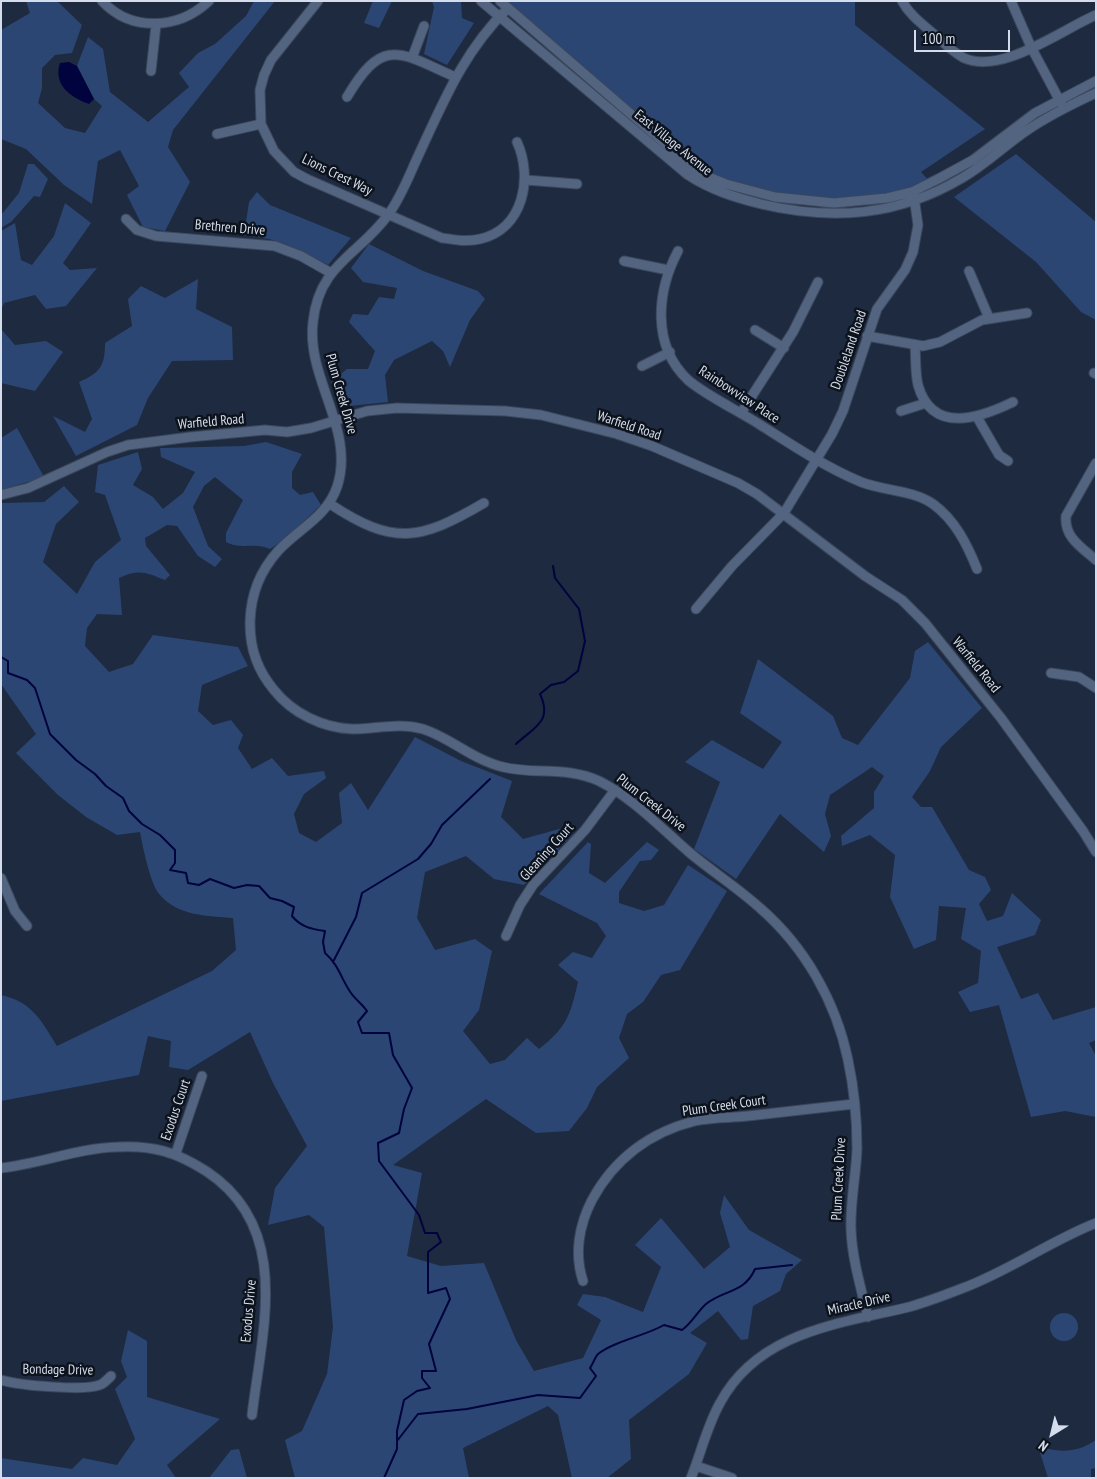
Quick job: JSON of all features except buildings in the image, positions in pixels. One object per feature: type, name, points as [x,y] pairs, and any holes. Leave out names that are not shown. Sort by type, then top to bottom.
[{"type":"street","points":[[102,1],[120,16],[156,25],[187,17],[207,2]]},
{"type":"street","name":"Lions Crest Way","points":[[318,1],[271,60],[260,90],[261,124],[274,151],[294,172],[442,238],[460,241],[480,240],[490,236],[509,222],[521,202],[526,180]]},
{"type":"street","name":"East Village Avenue","points":[[481,1],[688,176],[709,188],[772,206],[801,212],[837,214],[869,212],[963,178],[1026,130],[1096,81]]},
{"type":"street","name":"East Village Avenue","points":[[500,1],[691,166],[706,176],[726,184],[776,197],[811,202],[853,203],[914,196]]},
{"type":"street","points":[[902,1],[907,10],[946,45],[964,58],[981,62],[998,62],[1096,14]]},
{"type":"street","points":[[1011,1],[1031,47],[1062,104]]},
{"type":"street","name":"Plum Creek Drive","points":[[508,8],[471,50],[455,77],[397,203],[381,225],[348,254],[331,273],[316,303],[312,336],[316,362],[341,443],[342,462],[338,483],[330,504],[315,522],[280,549],[264,569],[255,588],[250,614],[250,634],[258,666],[273,689],[290,706],[327,725],[350,729],[391,725],[419,728],[443,737],[476,758],[498,766],[516,770],[574,772],[596,779],[615,790],[758,906],[797,947],[819,982],[837,1022],[848,1061],[854,1104],[857,1151],[851,1206],[851,1232],[854,1257],[868,1316]]},
{"type":"street","points":[[151,71],[156,25]]},
{"type":"street","points":[[412,58],[424,26]]},
{"type":"street","points":[[347,97],[361,73],[376,60],[394,55],[412,58],[455,77]]},
{"type":"street","name":"East Village Avenue","points":[[1062,104],[1096,93]]},
{"type":"street","points":[[217,134],[261,124]]},
{"type":"street","points":[[517,142],[524,158],[526,180],[577,184]]},
{"type":"street","name":"Doubleland Road","points":[[696,609],[732,566],[784,513],[818,459],[843,411],[877,309],[905,270],[913,252],[918,226],[914,196]]},
{"type":"street","name":"Brethren Drive","points":[[126,219],[137,230],[156,236],[275,246],[301,256],[331,273]]},
{"type":"street","name":"Rainbowview Place","points":[[678,251],[668,270],[660,306],[661,324],[674,361],[689,380],[818,459],[880,489],[920,497],[933,504],[964,538],[977,569]]},
{"type":"street","points":[[624,261],[668,270]]},
{"type":"street","points":[[969,271],[989,318]]},
{"type":"street","points":[[741,413],[784,348],[818,282]]},
{"type":"street","points":[[867,336],[915,346],[940,342],[989,318],[1027,313]]},
{"type":"street","points":[[754,330],[784,348]]},
{"type":"street","points":[[915,346],[918,385],[926,403],[938,413],[960,420],[977,417],[1013,402]]},
{"type":"street","points":[[642,366],[670,352]]},
{"type":"street","points":[[901,411],[926,403]]},
{"type":"street","name":"Warfield Road","points":[[1,495],[28,488],[107,452],[128,445],[266,430],[287,432],[367,412],[397,408],[505,411],[541,415],[616,434],[652,446],[738,483],[784,513],[858,570],[902,600],[925,623],[1001,718],[1096,852]]},
{"type":"street","points":[[977,417],[999,454],[1008,461]]},
{"type":"street","points":[[1096,463],[1066,516],[1070,537],[1096,560]]},
{"type":"street","points":[[330,504],[369,527],[386,532],[405,534],[441,526],[484,503]]},
{"type":"street","points":[[1051,672],[1079,677],[1096,688]]},
{"type":"street","name":"Gleaning Court","points":[[506,936],[520,905],[533,885],[585,830],[615,790]]},
{"type":"street","points":[[1,878],[15,911],[27,926]]},
{"type":"street","name":"Exodus Court","points":[[176,1153],[202,1076]]},
{"type":"street","name":"Plum Creek Court","points":[[583,1281],[577,1256],[583,1224],[590,1205],[611,1170],[643,1142],[669,1129],[696,1121],[854,1104]]},
{"type":"street","name":"Exodus Drive","points":[[1,1168],[26,1166],[114,1147],[142,1147],[176,1153],[210,1174],[231,1191],[241,1204],[256,1231],[263,1252],[266,1292],[252,1416]]},
{"type":"street","name":"Miracle Drive","points":[[691,1478],[720,1402],[752,1363],[766,1352],[797,1335],[912,1306],[965,1288],[1096,1223]]},
{"type":"street","name":"Bondage Drive","points":[[1,1380],[28,1386],[84,1386],[101,1385],[111,1376]]},
{"type":"street","points":[[696,1466],[732,1478]]},
{"type":"shaded area","points":[[26,1],[57,1],[82,25],[72,53],[55,55],[42,68],[42,88],[38,103],[65,128],[85,133],[102,106],[94,99],[77,66],[88,37],[103,49],[110,92],[148,122],[189,87],[179,73],[198,53],[215,44],[246,16],[254,1],[275,1],[173,130],[168,147],[190,182],[165,231],[143,227],[127,195],[139,186],[120,150],[98,161],[92,204],[64,185],[26,149],[1,139],[1,30],[30,13]]},
{"type":"shaded area","points":[[373,1],[392,1],[379,28],[364,23]]},
{"type":"shaded area","points":[[432,1],[461,1],[462,18],[474,23],[447,65],[424,54],[434,7]]},
{"type":"shaded area","points":[[500,1],[855,1],[855,25],[985,129],[921,172],[931,183],[912,192],[811,202],[706,176]]},
{"type":"shaded area","points":[[69,62],[77,66],[94,99],[89,104],[75,98],[61,84],[58,71],[60,63]]},
{"type":"shaded area","points":[[1016,154],[1096,222],[1096,320],[1081,312],[1036,262],[954,197]]},
{"type":"shaded area","points":[[28,164],[34,164],[48,179],[40,197],[34,196],[11,222],[1,228],[1,215],[19,193]]},
{"type":"shaded area","points":[[257,192],[270,205],[351,238],[328,265],[278,241],[244,236],[249,202]]},
{"type":"shaded area","points":[[65,203],[91,223],[63,263],[70,270],[97,268],[66,306],[46,309],[35,295],[4,303],[1,310],[1,231],[15,223],[21,260],[32,265],[54,236]]},
{"type":"shaded area","points":[[369,244],[423,271],[478,291],[485,299],[470,320],[450,367],[443,351],[432,341],[394,360],[385,375],[388,402],[340,407],[331,382],[347,369],[368,369],[375,351],[349,322],[353,314],[368,315],[379,297],[394,299],[397,288],[363,282],[351,268]]},
{"type":"shaded area","points":[[198,279],[196,309],[232,327],[233,360],[172,361],[148,398],[137,425],[76,456],[53,416],[85,432],[92,419],[79,382],[100,368],[104,358],[105,343],[132,326],[128,299],[141,286],[165,298]]},
{"type":"shaded area","points":[[1,329],[15,345],[46,341],[63,352],[35,391],[1,383]]},
{"type":"shaded area","points":[[17,428],[44,477],[1,490],[1,438]]},
{"type":"shaded area","points":[[266,442],[302,454],[292,472],[292,488],[300,495],[313,492],[321,505],[285,539],[270,549],[232,544],[226,542],[226,533],[243,500],[215,477],[204,486],[193,507],[208,546],[222,559],[215,567],[198,556],[177,526],[167,525],[145,538],[146,546],[170,575],[165,580],[142,573],[132,573],[119,578],[122,615],[97,614],[87,628],[85,646],[109,672],[133,664],[153,635],[238,647],[248,666],[202,685],[198,711],[213,725],[231,720],[243,735],[238,748],[252,769],[272,758],[288,776],[324,771],[326,778],[304,794],[294,814],[299,833],[316,842],[342,823],[339,793],[351,783],[368,810],[415,737],[461,761],[512,781],[501,817],[523,839],[563,828],[573,834],[524,885],[494,879],[466,856],[425,872],[417,918],[435,950],[475,939],[492,951],[479,1010],[463,1031],[490,1064],[505,1060],[527,1038],[539,1049],[556,1034],[570,1012],[578,982],[558,965],[573,952],[592,958],[606,936],[597,923],[539,894],[588,842],[591,844],[589,873],[605,883],[647,842],[659,850],[651,860],[640,861],[619,892],[619,903],[644,911],[664,905],[688,865],[727,891],[680,970],[661,975],[643,1002],[627,1014],[619,1038],[629,1058],[597,1087],[587,1108],[569,1131],[536,1133],[486,1099],[393,1165],[422,1173],[407,1256],[441,1266],[484,1263],[516,1340],[534,1371],[583,1358],[601,1320],[577,1305],[583,1294],[605,1297],[643,1312],[661,1267],[635,1245],[661,1218],[704,1269],[730,1247],[720,1213],[724,1195],[749,1230],[802,1260],[786,1274],[780,1291],[753,1306],[748,1339],[741,1340],[718,1311],[690,1333],[707,1343],[689,1374],[629,1420],[631,1459],[607,1478],[572,1478],[558,1415],[548,1406],[463,1448],[469,1478],[295,1478],[285,1440],[302,1431],[327,1374],[333,1327],[324,1227],[309,1215],[268,1225],[275,1188],[307,1146],[273,1083],[250,1032],[188,1070],[169,1067],[171,1041],[148,1036],[139,1075],[1,1101],[1,995],[12,998],[29,1008],[41,1021],[57,1046],[212,971],[236,950],[233,918],[194,914],[184,911],[167,902],[160,895],[150,874],[140,832],[117,835],[86,817],[58,795],[16,753],[36,734],[1,684],[1,503],[44,502],[64,486],[79,502],[56,524],[43,562],[77,594],[95,562],[121,540],[105,495],[95,492],[98,465],[138,452],[142,469],[133,485],[153,497],[163,509],[183,493],[195,472],[161,457],[160,448],[244,446]]},
{"type":"shaded area","points":[[928,642],[982,708],[941,747],[930,771],[912,797],[921,807],[932,807],[969,870],[985,877],[991,890],[979,904],[987,921],[1003,916],[1012,893],[1041,920],[1035,935],[997,947],[1021,999],[1038,993],[1053,1020],[1096,1007],[1096,1040],[1089,1043],[1096,1056],[1096,1117],[1065,1111],[1031,1117],[999,1005],[970,1012],[958,992],[978,983],[981,951],[961,939],[966,908],[939,906],[936,940],[914,949],[890,897],[895,855],[870,835],[842,846],[841,836],[874,808],[874,792],[884,776],[872,767],[830,795],[825,814],[831,836],[824,852],[780,814],[736,879],[694,849],[720,782],[685,762],[712,740],[763,769],[782,742],[740,713],[758,659],[833,716],[842,738],[858,745],[910,678],[915,651]]},
{"type":"shaded area","points":[[1064,1313],[1074,1317],[1078,1327],[1074,1337],[1064,1341],[1054,1337],[1050,1327],[1054,1317]]},
{"type":"shaded area","points":[[128,1330],[147,1341],[147,1397],[220,1419],[167,1465],[176,1478],[1,1478],[1,1458],[72,1469],[83,1458],[117,1465],[135,1439],[115,1389],[127,1377],[121,1361]]},
{"type":"shaded area","points":[[1096,1440],[1096,1468],[1091,1469],[1091,1478],[1048,1478],[1038,1446],[1061,1451],[1082,1447]]},
{"type":"shaded area","points":[[239,1449],[247,1478],[209,1478],[231,1450]]},
{"type":"waterway","points":[[516,744],[535,728],[543,718],[544,711],[540,694],[551,685],[564,682],[578,671],[585,641],[579,609],[555,578],[553,566]]},
{"type":"waterway","points":[[1,657],[8,661],[8,673],[27,680],[35,688],[50,734],[76,760],[123,798],[129,811],[142,824],[160,835],[175,850],[175,863],[170,870],[186,873],[188,883],[199,885],[210,879],[234,888],[247,885],[259,886],[270,898],[294,907],[292,916],[299,923],[325,931],[323,942],[325,953],[334,962],[351,993],[367,1011],[358,1022],[362,1033],[389,1033],[393,1055],[412,1088],[404,1109],[399,1133],[378,1143],[379,1161],[419,1215],[425,1233],[437,1233],[441,1242],[428,1252],[428,1293],[446,1288],[450,1299],[429,1344],[436,1371],[422,1371],[422,1378],[430,1388],[417,1391],[404,1400],[397,1431],[397,1449],[384,1478]]},
{"type":"waterway","points":[[334,960],[356,917],[362,893],[418,859],[431,844],[442,825],[490,779]]},
{"type":"waterway","points":[[397,1441],[418,1414],[467,1409],[538,1395],[580,1398],[596,1376],[590,1368],[597,1355],[605,1349],[664,1325],[682,1330],[706,1304],[746,1283],[755,1269],[792,1265]]}]
